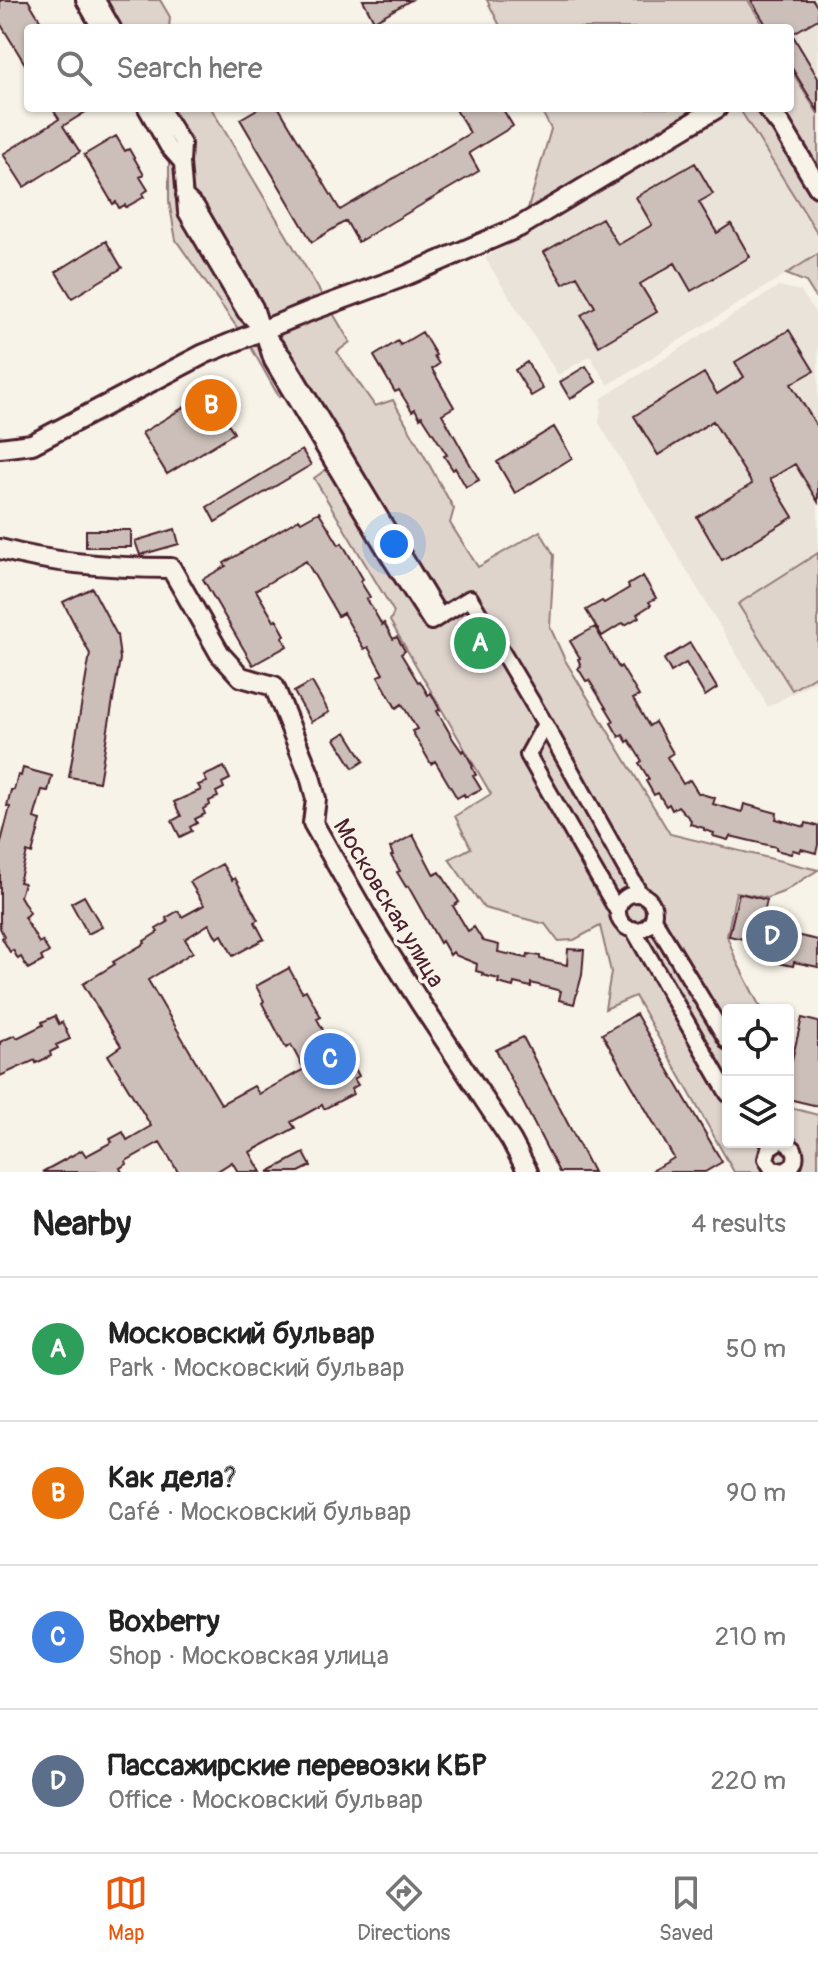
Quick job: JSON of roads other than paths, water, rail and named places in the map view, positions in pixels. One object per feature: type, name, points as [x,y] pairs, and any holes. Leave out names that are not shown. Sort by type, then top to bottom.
[{"type":"street","points":[[84,0],[98,24]]},
{"type":"street","points":[[97,0],[111,24]]},
{"type":"street","points":[[148,112],[168,147],[182,163]]},
{"type":"street","points":[[163,112],[183,144],[184,195],[197,207],[221,260],[255,307],[263,330],[284,357],[319,427],[396,556],[440,616],[470,598],[640,894],[650,901],[653,918],[645,927],[633,929]]},
{"type":"street","points":[[0,448],[32,444],[204,354],[400,278],[519,227],[710,112]]},
{"type":"street","points":[[770,112],[818,187]]},
{"type":"street","name":"Московская улица","points":[[0,549],[34,558],[171,568],[220,654],[241,677],[274,686],[310,776],[316,799],[313,823],[373,928],[511,1140],[528,1172]]},
{"type":"street","points":[[545,724],[528,755],[623,924],[633,929],[722,1084]]},
{"type":"street","points":[[618,912],[623,900],[640,894]]},
{"type":"street","points":[[653,918],[722,1032]]},
{"type":"street","points":[[759,1148],[770,1167],[778,1171],[789,1169],[796,1160],[790,1148]]},
{"type":"street","points":[[769,1148],[766,1153],[770,1167]]},
{"type":"street","points":[[790,1148],[807,1172]]},
{"type":"place","name":"Как дела?","points":[[211,405]]},
{"type":"place","name":"Московский бульвар","points":[[480,643]]},
{"type":"place","name":"Пассажирские перевозки КБР","points":[[772,936]]},
{"type":"place","name":"Boxberry","points":[[330,1059]]}]
